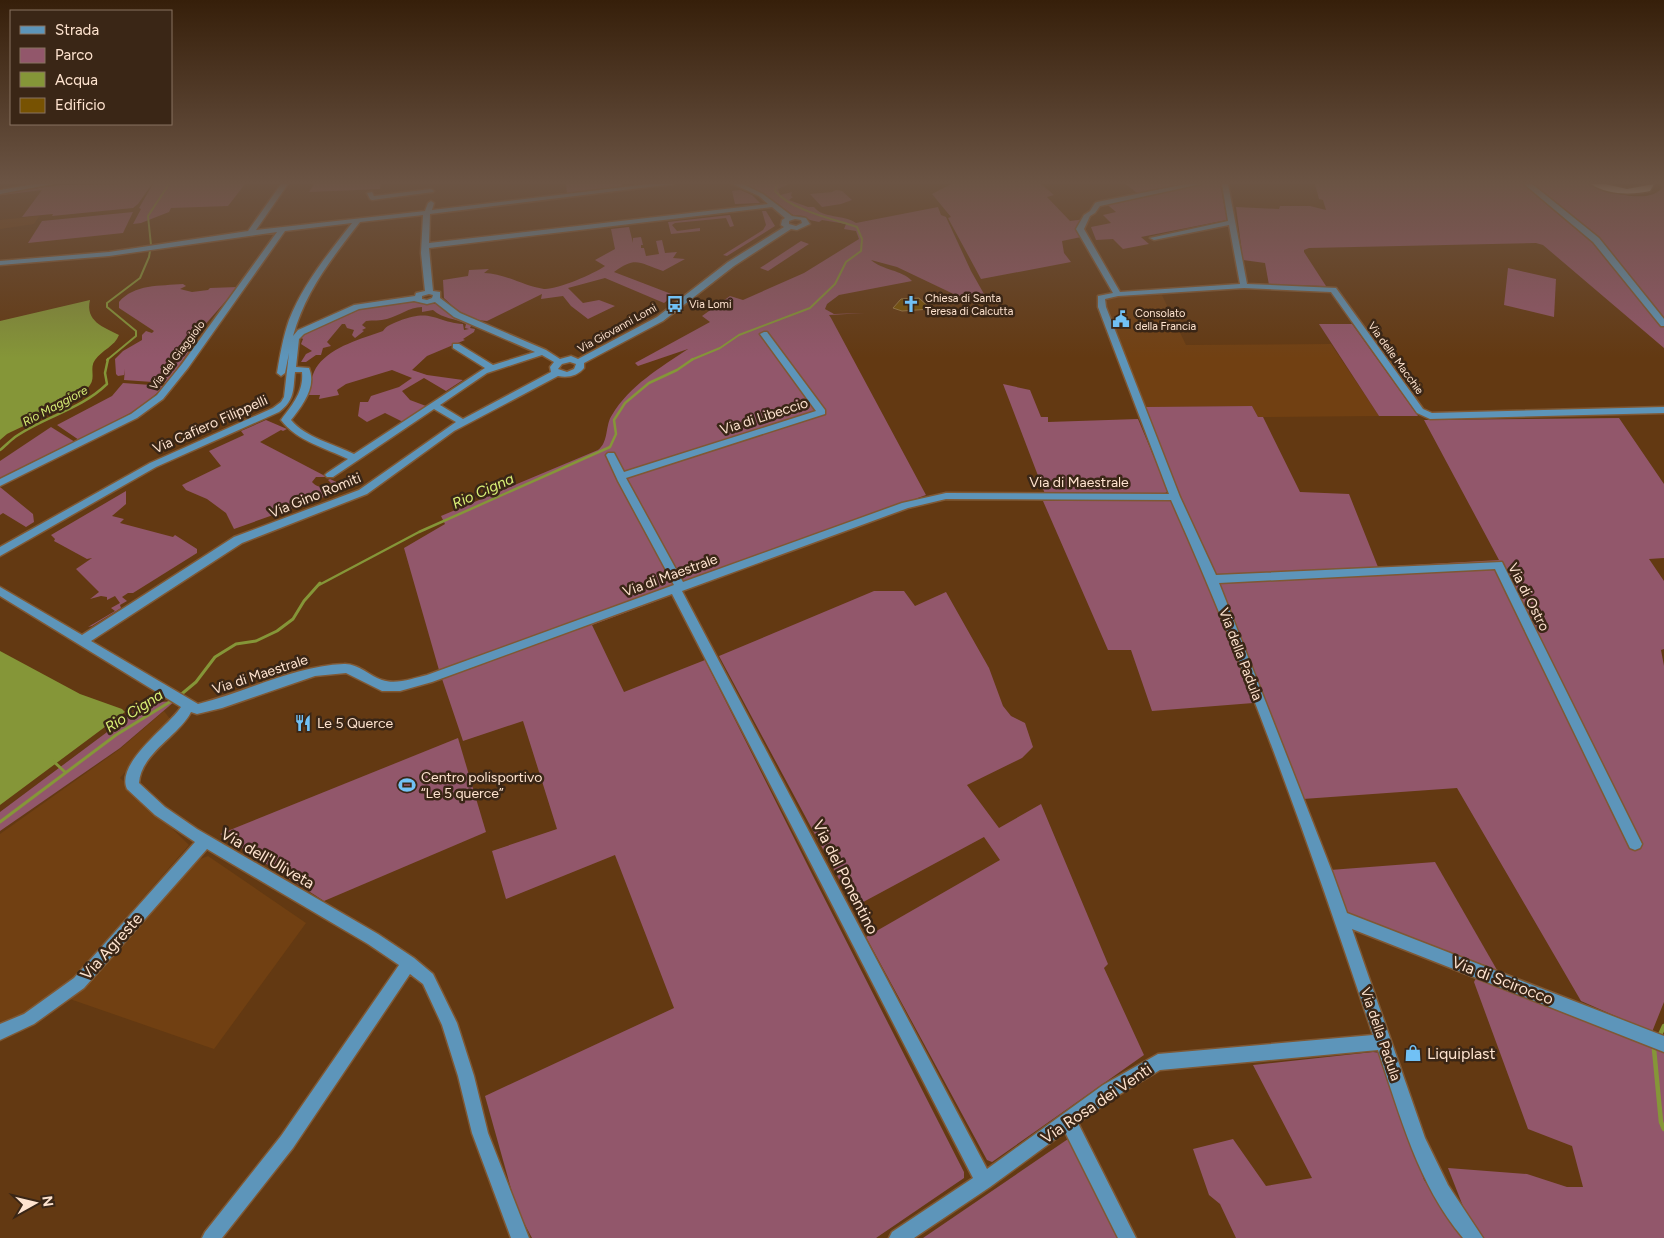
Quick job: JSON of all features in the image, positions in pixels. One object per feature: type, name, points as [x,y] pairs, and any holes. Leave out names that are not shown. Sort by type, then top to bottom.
[{"type":"street","points":[[0,264],[141,250],[194,242]]},
{"type":"street","name":"Via del Giaggiolo","points":[[0,483],[134,416],[160,397],[185,366],[274,242]]},
{"type":"street","points":[[281,373],[289,334],[296,313],[311,285],[342,242]]},
{"type":"street","points":[[427,242],[430,292]]},
{"type":"street","points":[[426,246],[462,242]]},
{"type":"street","name":"Via Giovanni Lomi","points":[[558,367],[564,375],[574,373],[580,368],[579,362],[660,319],[762,242]]},
{"type":"street","points":[[1087,242],[1118,294],[1244,286],[1236,242]]},
{"type":"street","points":[[1597,242],[1664,324]]},
{"type":"street","name":"Via delle Macchie","points":[[1244,286],[1334,290],[1420,411],[1430,416],[1664,410]]},
{"type":"street","points":[[430,292],[437,294],[436,299],[424,302],[418,301],[417,298],[421,294],[430,292]]},
{"type":"street","name":"Via della Padula","points":[[1118,294],[1101,298],[1102,306],[1174,497],[1212,579],[1341,918],[1417,1140],[1428,1165],[1460,1223],[1474,1238]]},
{"type":"street","name":"Via Cafiero Filippelli","points":[[0,552],[153,465],[276,410],[285,403],[288,396],[295,339],[304,330],[357,307],[417,298]]},
{"type":"street","points":[[436,299],[457,315],[543,352],[558,367],[571,359],[579,362]]},
{"type":"street","name":"Via di Libeccio","points":[[621,476],[822,412],[764,334]]},
{"type":"street","points":[[456,346],[491,368]]},
{"type":"street","points":[[330,475],[484,371],[543,352]]},
{"type":"street","name":"Via Gino Romiti","points":[[82,641],[238,540],[363,492],[462,422],[558,367]]},
{"type":"street","points":[[292,369],[306,370],[307,374],[300,402],[286,420],[288,425],[317,442],[354,458]]},
{"type":"street","points":[[434,406],[462,422]]},
{"type":"street","points":[[611,455],[678,588]]},
{"type":"street","name":"Via di Maestrale","points":[[180,700],[197,709],[315,671],[329,669],[347,668],[382,686],[400,686],[428,679],[906,505],[928,499],[946,496],[1174,497]]},
{"type":"street","name":"Via di Ostro","points":[[1212,579],[1498,565],[1635,844]]},
{"type":"street","name":"Via del Ponentino","points":[[678,588],[865,954],[984,1181]]},
{"type":"street","points":[[0,591],[180,700]]},
{"type":"street","name":"Via dell'Uliveta","points":[[180,700],[185,712],[139,762],[132,775],[132,783],[160,811],[373,940],[409,963],[428,979],[449,1023],[466,1076],[480,1133],[520,1238]]},
{"type":"street","name":"Via Agreste","points":[[0,1032],[28,1019],[79,983],[205,840]]},
{"type":"street","name":"Via di Scirocco","points":[[1341,918],[1664,1044]]},
{"type":"street","points":[[211,1238],[287,1142],[409,963]]},
{"type":"street","name":"Via Rosa dei Venti","points":[[898,1238],[984,1181],[1109,1090],[1158,1062],[1384,1042]]},
{"type":"street","points":[[1068,1120],[1127,1238]]},
{"type":"shaded area","points":[[1162,295],[1186,345],[1331,344],[1379,416],[1258,417],[1252,406],[1144,407],[1105,304],[1108,299],[1116,297]]},
{"type":"shaded area","points":[[164,711],[170,719],[120,778],[189,845],[73,978],[27,1012],[0,1022],[0,834],[120,749]]},
{"type":"shaded area","points":[[208,856],[306,923],[214,1049],[67,998],[187,864]]},
{"type":"green space","points":[[614,242],[642,242],[641,248],[644,248],[646,256],[659,254],[656,242],[662,242],[665,253],[677,252],[673,258],[685,259],[663,271],[638,262],[628,264],[614,272],[674,295],[664,303],[605,278],[568,288],[583,303],[599,300],[615,306],[588,319],[571,306],[563,296],[541,299],[542,294],[487,321],[477,320],[459,312],[444,298],[443,280],[468,276],[469,270],[489,269],[484,273],[499,275],[544,289],[557,287],[575,281],[605,266],[595,260],[615,249]]},
{"type":"green space","points":[[744,242],[750,242],[727,256],[723,255]]},
{"type":"green space","points":[[800,242],[809,244],[768,271],[760,268]]},
{"type":"green space","points":[[855,242],[957,242],[988,301],[962,298],[897,267],[871,260],[903,274],[912,281],[839,295],[827,304],[825,309],[834,314],[865,313],[829,315],[926,495],[668,589],[670,596],[592,625],[624,692],[705,660],[964,1172],[964,1178],[876,1238],[532,1238],[517,1210],[485,1096],[674,1008],[615,855],[506,899],[492,851],[557,829],[523,721],[463,741],[439,670],[404,548],[445,524],[441,516],[598,450],[604,443],[608,424],[619,404],[656,370],[688,349],[638,366],[635,363],[710,322],[702,316],[730,296],[743,300],[804,273]]},
{"type":"green space","points":[[961,242],[1062,242],[1064,253],[1071,262],[981,279]]},
{"type":"green space","points":[[1116,242],[1146,242],[1149,244],[1123,249]]},
{"type":"green space","points":[[1241,242],[1664,242],[1664,348],[1543,245],[1536,243],[1309,248],[1304,250],[1326,286],[1269,285],[1265,263],[1243,260]]},
{"type":"green space","points":[[1508,268],[1556,279],[1554,317],[1504,305]]},
{"type":"green space","points":[[183,284],[186,286],[180,289],[192,292],[208,290],[210,288],[238,287],[196,335],[196,340],[193,340],[192,347],[167,383],[124,380],[125,369],[124,375],[118,376],[116,374],[115,359],[123,351],[142,340],[142,335],[146,331],[152,333],[154,331],[119,308],[119,302],[125,296],[140,289]]},
{"type":"green space","points":[[414,301],[421,304],[439,304],[452,315],[472,324],[470,328],[475,329],[474,332],[463,339],[465,340],[427,356],[412,370],[427,375],[463,380],[446,391],[424,378],[402,391],[410,400],[426,406],[403,422],[385,413],[367,422],[358,416],[360,402],[368,402],[371,396],[399,387],[412,378],[392,370],[346,384],[337,390],[339,395],[319,399],[320,395],[307,395],[314,371],[324,358],[339,348],[383,331],[394,323],[410,317],[426,316],[463,324],[464,330],[469,329],[465,328],[466,324],[433,310],[422,312],[422,307],[417,307],[387,319],[366,321],[362,325],[366,328],[355,338],[352,335],[354,330],[342,324],[327,342],[331,346],[323,348],[321,355],[316,355],[306,362],[301,362],[306,354],[312,351],[301,344],[303,339],[300,337],[301,334],[356,309]]},
{"type":"green space","points":[[1319,324],[1352,324],[1418,416],[1379,416]]},
{"type":"green space","points":[[123,383],[165,386],[140,408],[79,440],[57,425],[112,396]]},
{"type":"green space","points":[[1003,384],[1030,390],[1041,417],[1048,417],[1048,422],[1138,419],[1168,491],[1164,494],[1045,494]]},
{"type":"green space","points":[[1252,406],[1258,417],[1263,417],[1300,492],[1349,494],[1378,567],[1499,560],[1424,420],[1619,418],[1664,484],[1664,558],[1649,559],[1664,581],[1664,649],[1661,650],[1664,666],[1664,1002],[1652,1032],[1581,1001],[1457,788],[1303,799],[1266,702],[1152,711],[1131,650],[1108,650],[1043,501],[1181,500],[1144,407]]},
{"type":"green space","points":[[266,420],[287,429],[281,430],[260,442],[327,477],[316,477],[312,482],[317,486],[325,488],[334,486],[328,480],[330,479],[349,488],[234,529],[226,513],[207,499],[186,490],[182,485],[221,466],[209,451],[244,435],[241,431]]},
{"type":"green space","points":[[51,427],[75,442],[0,479],[0,461]]},
{"type":"green space","points":[[0,487],[33,514],[34,522],[26,527],[3,513],[0,515]]},
{"type":"green space","points":[[126,491],[126,504],[112,516],[124,519],[120,523],[173,537],[175,535],[197,549],[197,553],[133,593],[128,593],[122,597],[127,601],[120,605],[121,608],[88,627],[115,611],[111,608],[120,603],[115,596],[107,600],[107,597],[101,596],[90,599],[99,592],[76,569],[92,558],[87,559],[54,541],[55,539],[51,535]]},
{"type":"green space","points":[[874,591],[904,591],[915,606],[946,592],[989,668],[1003,706],[1011,716],[1025,723],[1033,747],[1022,758],[967,785],[999,828],[1041,804],[1108,964],[1104,968],[1144,1055],[992,1162],[987,1160],[866,937],[1000,860],[984,837],[854,907],[719,656]]},
{"type":"green space","points":[[175,701],[120,748],[0,831],[0,812],[146,703]]},
{"type":"green space","name":"Centro polisportivo “Le 5 querce”","points":[[458,738],[486,832],[324,901],[220,834]]},
{"type":"green space","points":[[1435,862],[1497,970],[1346,913],[1330,870]]},
{"type":"green space","points":[[1477,976],[1664,1052],[1664,1238],[1482,1238],[1470,1224],[1448,1168],[1527,1174],[1567,1187],[1583,1187],[1572,1146],[1528,1129],[1474,982]]},
{"type":"green space","points":[[1373,1052],[1381,1053],[1424,1180],[1466,1238],[1236,1238],[1220,1204],[1209,1195],[1193,1149],[1233,1139],[1266,1186],[1312,1178],[1253,1065]]},
{"type":"green space","points":[[1068,1139],[1117,1238],[923,1238]]},
{"type":"water","points":[[90,300],[90,313],[93,318],[101,326],[119,335],[115,342],[101,353],[93,363],[92,382],[84,392],[64,405],[7,434],[0,440],[0,321]]},
{"type":"water","points":[[0,651],[80,694],[122,709],[125,712],[0,805]]},
{"type":"building","name":"Chiesa di Santa Teresa di Calcutta","points":[[919,298],[931,309],[902,311],[893,308],[901,299]]},
{"type":"waterway","name":"Rio Maggiore","points":[[108,359],[136,336],[136,331],[107,307],[107,303],[140,278],[149,257],[151,242]]},
{"type":"waterway","name":"Rio Cigna","points":[[692,359],[720,348],[739,335],[810,308],[835,284],[846,262],[861,251],[862,242]]},
{"type":"waterway","name":"Rio Maggiore","points":[[0,450],[26,430],[74,407],[97,393],[107,384],[105,373],[108,359]]},
{"type":"waterway","name":"Rio Cigna","points":[[319,585],[419,532],[610,447],[616,434],[614,420],[625,403],[649,383],[677,370],[692,359]]},
{"type":"waterway","name":"Rio Cigna","points":[[178,697],[196,682],[215,657],[236,644],[256,641],[277,631],[293,619],[304,601],[320,583]]},
{"type":"waterway","name":"Rio Cigna","points":[[0,822],[116,735],[173,700]]},
{"type":"waterway","points":[[53,761],[65,772]]},
{"type":"waterway","points":[[1659,1037],[1664,1026]]},
{"type":"waterway","points":[[1656,1046],[1654,1049],[1661,1122],[1664,1129]]},
{"type":"place","name":"Via Lomi","points":[[675,304]]},
{"type":"place","name":"Chiesa di Santa Teresa di Calcutta","points":[[911,304]]},
{"type":"place","name":"Consolato della Francia","points":[[1121,319]]},
{"type":"place","name":"Le 5 Querce","points":[[303,723]]},
{"type":"place","name":"Centro polisportivo “Le 5 querce”","points":[[407,785]]},
{"type":"place","name":"Liquiplast","points":[[1413,1053]]}]
